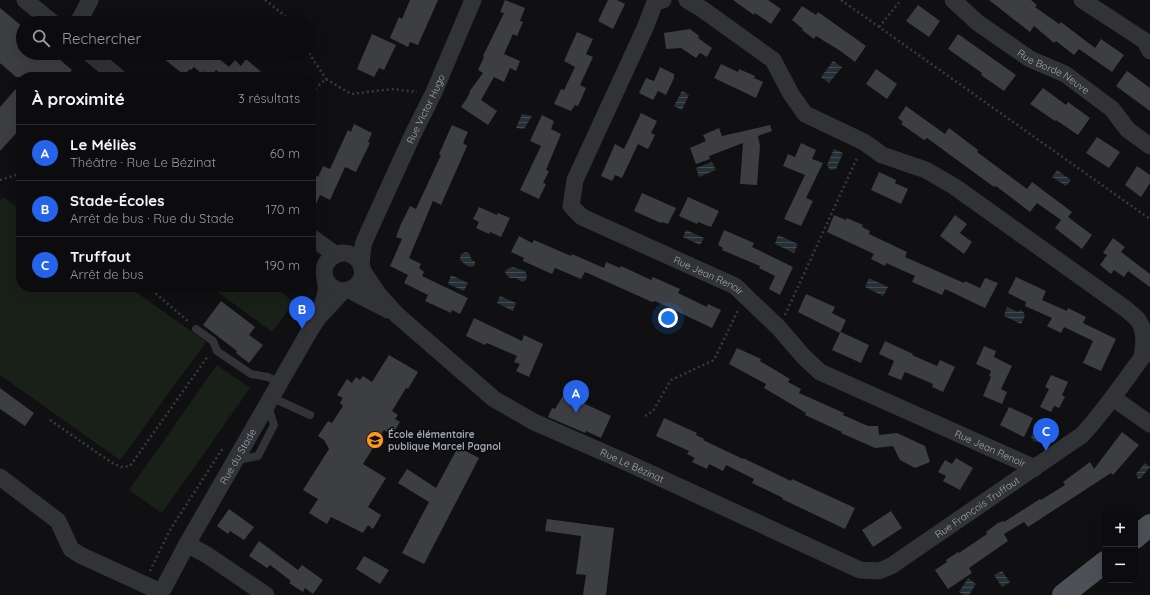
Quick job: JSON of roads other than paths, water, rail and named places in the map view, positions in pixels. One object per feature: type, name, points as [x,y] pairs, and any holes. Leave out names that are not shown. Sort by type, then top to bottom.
[{"type":"main road","points":[[1138,535],[1150,525]]},
{"type":"main road","points":[[1063,595],[1102,564]]},
{"type":"street","points":[[25,0],[44,16]]},
{"type":"street","points":[[82,16],[90,0]]},
{"type":"street","name":"Rue Victor Hugo","points":[[362,267],[363,245],[375,216],[434,92],[473,0]]},
{"type":"street","name":"Rue Jean Renoir","points":[[664,0],[655,2],[645,28],[575,180],[571,206],[582,217],[736,286],[779,328],[803,356],[820,372],[1035,468]]},
{"type":"street","points":[[687,0],[702,9],[773,60],[791,94],[805,114],[864,142],[882,155],[926,170],[955,187],[1138,320],[1142,331],[1146,352],[1113,398],[1150,424]]},
{"type":"street","name":"Rue Borde Neuve","points":[[953,0],[978,22],[1030,59],[1065,74],[1112,109],[1128,130],[1150,146]]},
{"type":"street","points":[[1082,0],[1144,41],[1150,51]]},
{"type":"street","points":[[97,60],[112,72]]},
{"type":"street","name":"Rue Victor Hugo","points":[[338,254],[356,241],[375,216]]},
{"type":"street","points":[[316,240],[338,254],[353,255],[358,260],[362,267],[362,277],[355,288],[346,291],[336,290],[331,287],[316,251]]},
{"type":"street","points":[[325,274],[326,264],[330,258],[338,254]]},
{"type":"street","name":"Rue Le Bézinat","points":[[362,267],[379,295],[397,315],[494,399],[534,422],[628,463],[860,570],[879,571],[891,566]]},
{"type":"street","name":"Rue du Stade","points":[[160,594],[234,461],[318,318],[326,294],[325,274]]},
{"type":"street","name":"Rue Le Bézinat","points":[[346,291],[360,295],[397,315]]},
{"type":"street","name":"Rue du Stade","points":[[318,318],[346,291]]},
{"type":"street","name":"Rue François Truffaut","points":[[891,566],[1082,436],[1113,398]]},
{"type":"street","points":[[0,477],[58,521],[71,549],[80,555],[160,594]]},
{"type":"street","points":[[187,544],[207,555],[266,595]]},
{"type":"lane","points":[[196,329],[213,341],[216,351],[251,374],[268,376],[273,394],[310,414]]},
{"type":"place","name":"Stade-Écoles","points":[[302,329]]},
{"type":"place","name":"Le Méliès","points":[[576,413]]},
{"type":"place","name":"École élémentaire publique Marcel Pagnol","points":[[375,440]]},
{"type":"place","name":"Truffaut","points":[[1046,451]]}]
